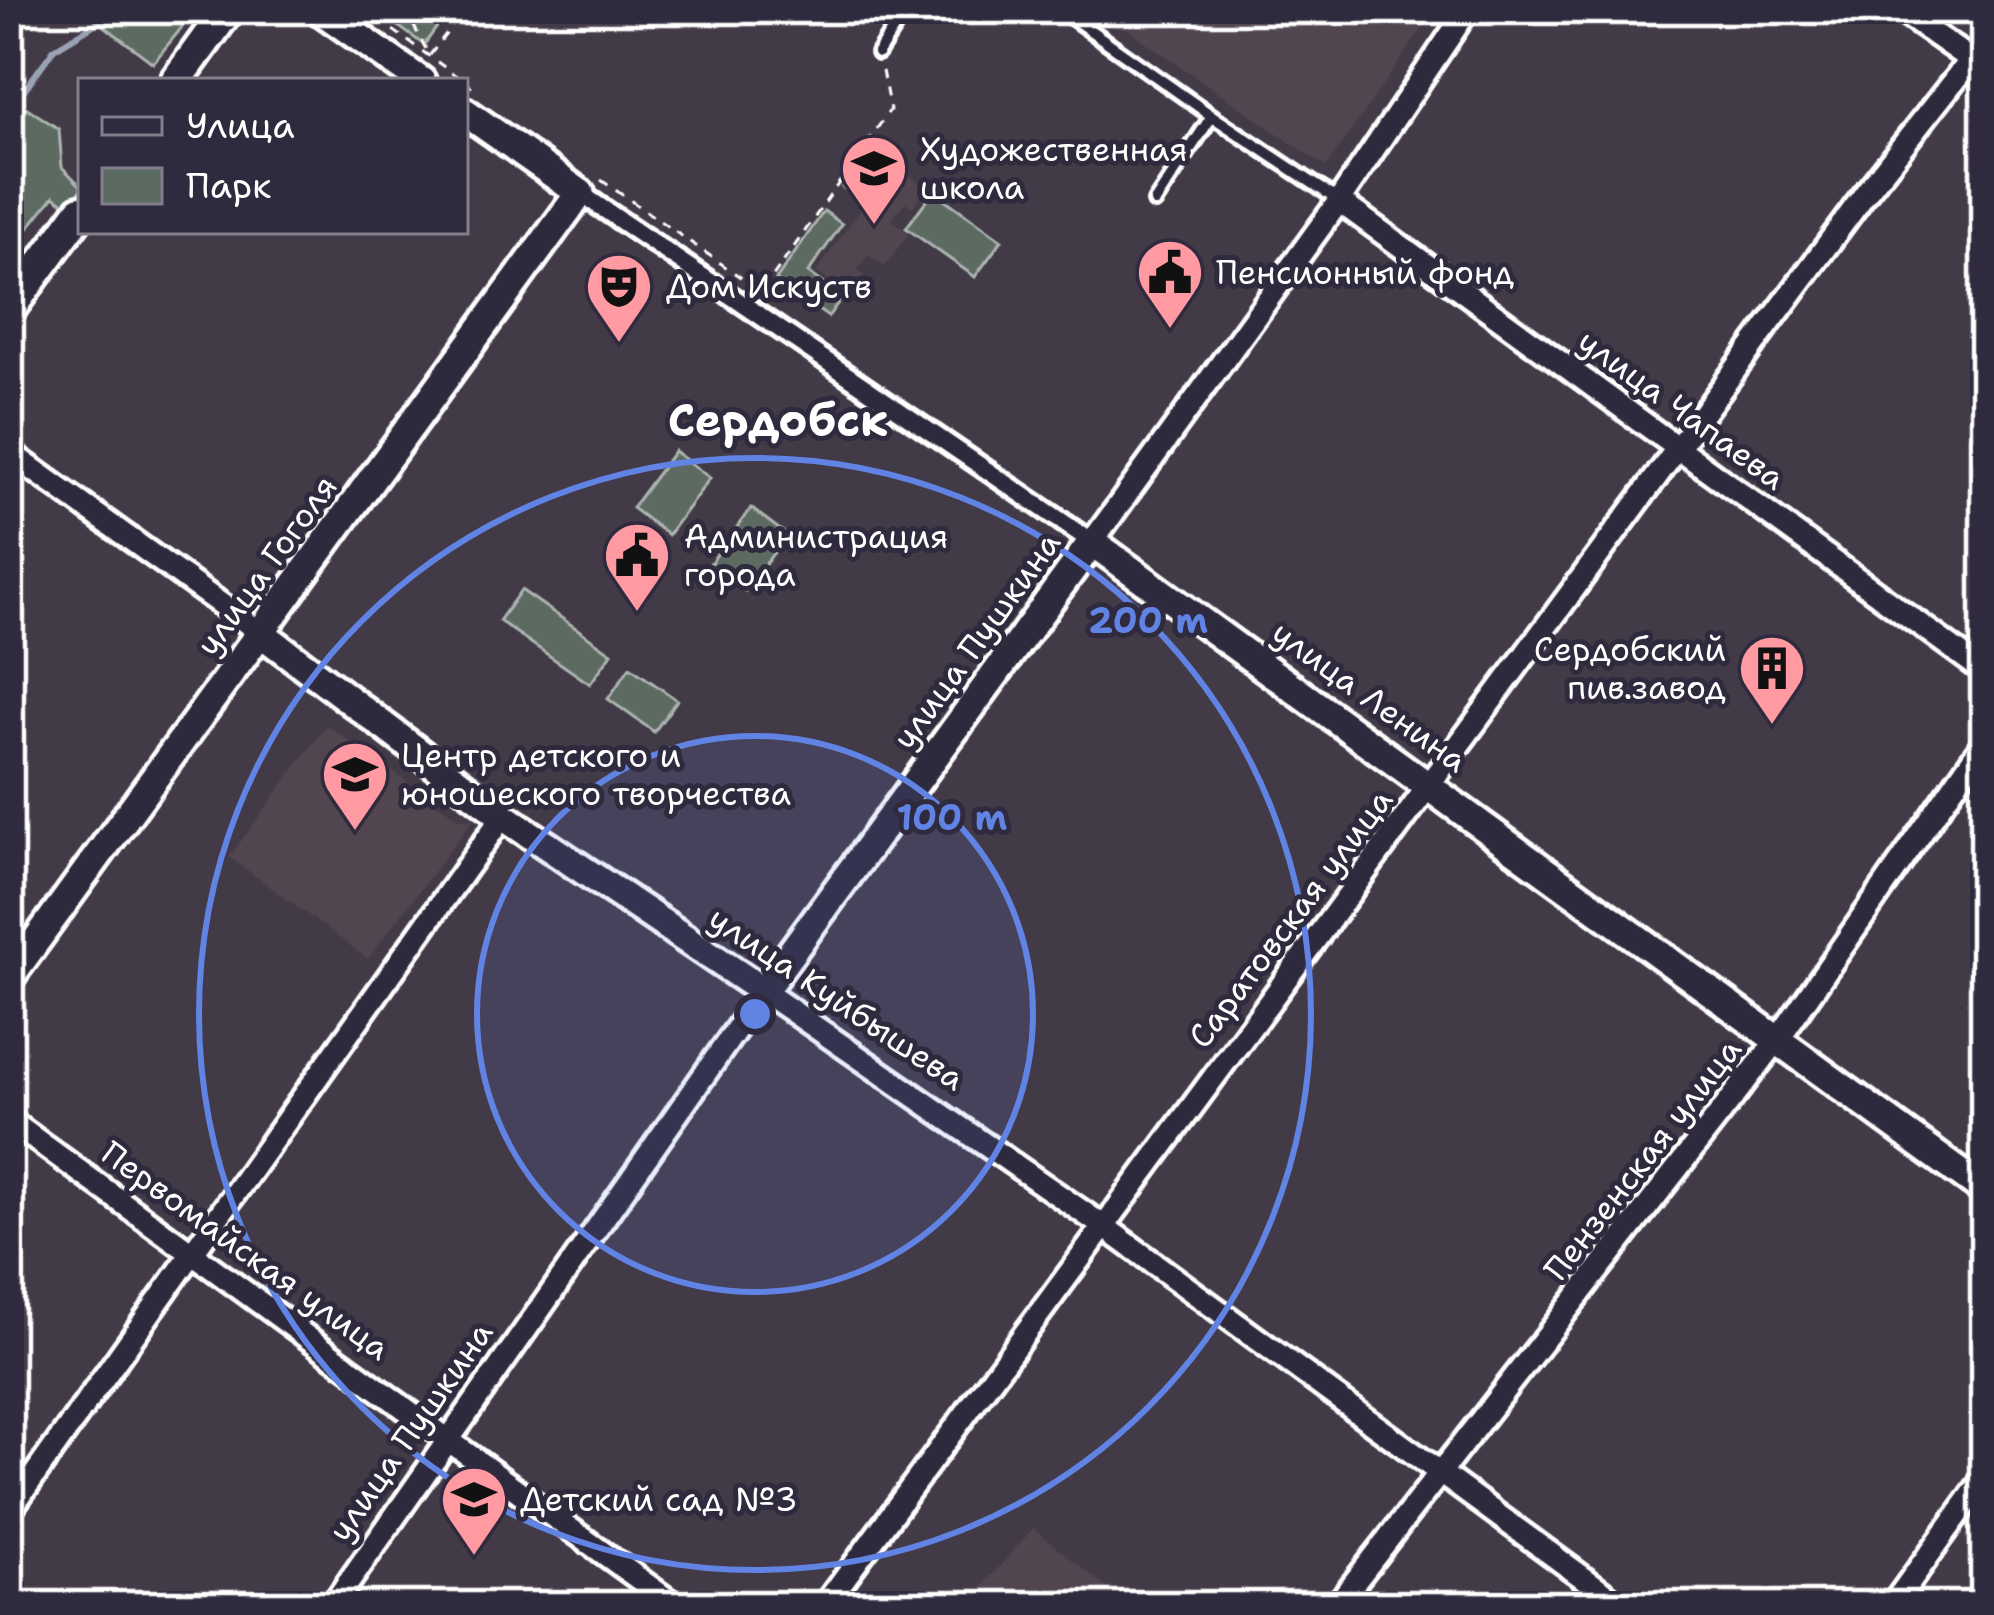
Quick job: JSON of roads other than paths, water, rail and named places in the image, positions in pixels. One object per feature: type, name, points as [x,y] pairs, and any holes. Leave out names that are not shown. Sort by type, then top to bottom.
[{"type":"main road","points":[[178,78],[228,9]]},
{"type":"main road","points":[[9,309],[78,215]]},
{"type":"street","points":[[319,9],[425,68]]},
{"type":"street","name":"улица Пушкина","points":[[332,1606],[763,991],[1339,201],[1468,9]]},
{"type":"street","points":[[1898,9],[1978,65]]},
{"type":"street","name":"Саратовская улица","points":[[824,1606],[1867,191],[1978,65],[1985,40]]},
{"type":"street","name":"улица Ленина","points":[[474,104],[1431,783],[1985,1191]]},
{"type":"street","name":"улица Гоголя","points":[[9,978],[588,185]]},
{"type":"street","name":"улица Чапаева","points":[[1339,201],[1985,672]]},
{"type":"street","name":"улица Куйбышева","points":[[9,452],[261,633],[503,816],[1103,1226],[1622,1606]]},
{"type":"street","name":"Пензенская улица","points":[[1336,1606],[1779,1038],[1985,741]]},
{"type":"street","points":[[9,1511],[503,816]]},
{"type":"street","name":"Первомайская улица","points":[[9,1120],[449,1436],[676,1606]]},
{"type":"street","points":[[1892,1606],[1985,1477]]},
{"type":"lane","points":[[878,53],[906,9]]},
{"type":"lane","points":[[1060,9],[1339,201]]},
{"type":"lane","points":[[1155,202],[1212,116]]},
{"type":"waterway","points":[[9,111],[54,49],[120,9]]},
{"type":"place","name":"Художественная школа","points":[[874,227]]},
{"type":"place","name":"Пенсионный фонд","points":[[1170,331]]},
{"type":"place","name":"Дом Искуств","points":[[619,345]]},
{"type":"place","name":"Администрация города","points":[[637,614]]},
{"type":"place","name":"Сердобский пив.завод","points":[[1772,727]]},
{"type":"place","name":"Центр детского и юношеского творчества","points":[[355,833]]},
{"type":"place","name":"Детский сад №3","points":[[474,1558]]},
{"type":"district","name":"Сердобск","points":[[778,420]]}]
